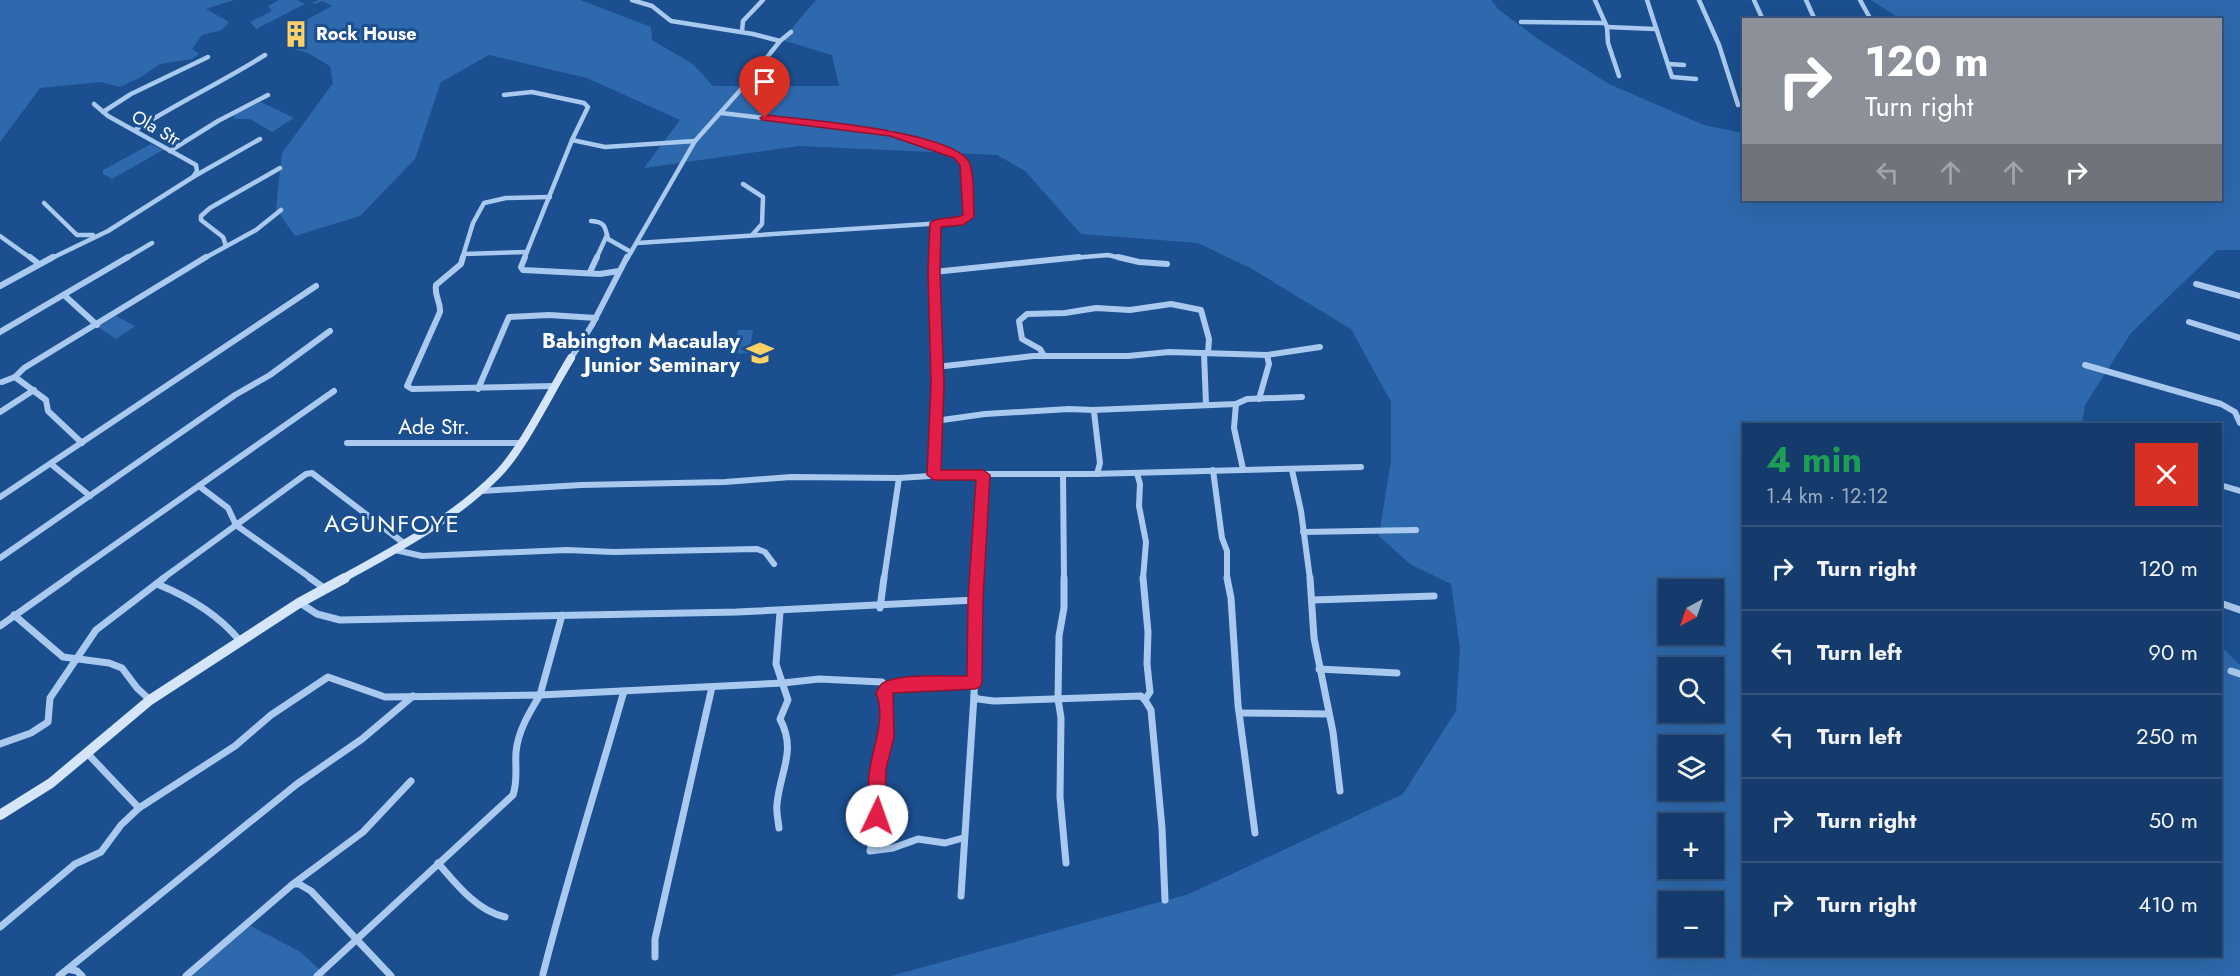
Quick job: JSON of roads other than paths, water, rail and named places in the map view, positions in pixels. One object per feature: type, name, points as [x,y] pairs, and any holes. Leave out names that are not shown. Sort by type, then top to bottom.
[{"type":"street","points":[[632,0],[654,7],[662,16],[671,21],[706,30],[742,31],[780,41]]},
{"type":"street","points":[[742,31],[743,21],[764,0]]},
{"type":"street","points":[[1595,0],[1606,25],[1608,43],[1619,76]]},
{"type":"street","points":[[1647,0],[1673,78],[1696,80]]},
{"type":"street","points":[[1699,0],[1719,45],[1738,105]]},
{"type":"street","points":[[1754,0],[1762,18]]},
{"type":"street","points":[[1806,0],[1814,18]]},
{"type":"street","points":[[1860,0],[1870,18]]},
{"type":"street","points":[[1521,22],[1655,29]]},
{"type":"street","points":[[0,814],[51,783],[150,700],[299,603],[395,550],[447,518],[498,474],[520,443],[596,318],[619,271],[695,141],[780,41],[791,32]]},
{"type":"street","points":[[135,130],[174,105],[227,79],[265,55]]},
{"type":"street","points":[[103,112],[131,94],[208,57]]},
{"type":"street","points":[[1669,64],[1684,65]]},
{"type":"street","points":[[504,94],[532,92],[587,104],[588,107],[572,140],[521,267],[525,272],[590,272],[614,281]]},
{"type":"street","points":[[170,151],[218,121],[268,95]]},
{"type":"street","name":"Ola Str","points":[[94,104],[103,112],[196,165],[197,171],[193,177]]},
{"type":"street","points":[[637,243],[959,222],[965,220],[970,214],[965,165],[958,156],[892,133],[721,113]]},
{"type":"street","points":[[0,286],[39,264],[108,231],[193,177],[260,139]]},
{"type":"street","points":[[572,140],[605,147],[695,141]]},
{"type":"street","points":[[226,246],[223,237],[201,220],[201,216],[210,208],[280,168]]},
{"type":"street","points":[[742,184],[763,196],[762,224],[752,235]]},
{"type":"street","points":[[550,197],[486,202],[482,205],[471,230],[461,264],[442,278],[434,290],[434,296],[441,304],[440,312],[407,386],[412,389],[554,386]]},
{"type":"street","points":[[44,203],[77,235],[96,235]]},
{"type":"street","points":[[2,382],[226,246],[263,226],[281,210]]},
{"type":"street","points":[[591,221],[602,222],[609,239],[631,252]]},
{"type":"street","points":[[934,475],[935,223]]},
{"type":"street","points":[[590,272],[607,234]]},
{"type":"street","points":[[0,236],[39,264]]},
{"type":"street","points":[[0,332],[152,243]]},
{"type":"street","points":[[464,254],[528,252]]},
{"type":"street","points":[[934,272],[959,271],[996,264],[1108,255],[1139,262],[1167,264]]},
{"type":"street","points":[[600,274],[619,271]]},
{"type":"street","points":[[2196,284],[2240,296]]},
{"type":"street","points":[[0,496],[316,286]]},
{"type":"street","points":[[64,296],[97,325]]},
{"type":"street","points":[[1044,356],[1040,349],[1022,339],[1018,321],[1028,314],[1065,313],[1096,308],[1130,310],[1171,304],[1201,310],[1209,339],[1206,353],[1206,404]]},
{"type":"street","points":[[478,389],[503,324],[509,317],[549,315],[596,318]]},
{"type":"street","points":[[2189,322],[2240,338]]},
{"type":"street","points":[[0,558],[234,395],[270,375],[330,331]]},
{"type":"street","points":[[936,367],[1044,356],[1128,356],[1169,352],[1267,355],[1320,347]]},
{"type":"street","points":[[1258,399],[1269,363],[1267,355]]},
{"type":"street","points":[[2085,365],[2221,404],[2235,412],[2240,423]]},
{"type":"street","points":[[15,376],[46,400],[48,411],[82,443]]},
{"type":"street","points":[[0,412],[34,390]]},
{"type":"street","points":[[0,626],[334,392]]},
{"type":"street","points":[[935,421],[991,413],[1077,408],[1095,412],[1236,404],[1247,399],[1302,397]]},
{"type":"street","points":[[1236,404],[1234,409],[1236,439],[1243,469]]},
{"type":"street","points":[[1095,412],[1101,463],[1097,474]]},
{"type":"street","name":"Ade Str.","points":[[347,443],[520,443]]},
{"type":"street","points":[[51,464],[90,496]]},
{"type":"street","points":[[480,491],[580,485],[725,482],[791,477],[899,478],[934,475],[1097,474],[1361,467]]},
{"type":"street","points":[[1213,470],[1222,538],[1227,551],[1226,573],[1231,598],[1247,785],[1255,833]]},
{"type":"street","points":[[1292,470],[1301,511],[1313,600],[1312,618],[1319,669],[1333,732],[1340,791]]},
{"type":"street","points":[[0,744],[18,736],[35,733],[48,722],[50,698],[96,630],[108,619],[157,584],[165,575],[309,473],[368,514],[405,544]]},
{"type":"street","points":[[1137,473],[1140,484],[1139,506],[1146,542],[1142,571],[1148,632],[1147,664],[1150,692],[1145,700]]},
{"type":"street","points":[[1063,474],[1064,608],[1059,636],[1058,699],[1061,718],[1060,797],[1066,863]]},
{"type":"street","points":[[961,896],[975,682],[975,600],[983,475]]},
{"type":"street","points":[[880,608],[899,478]]},
{"type":"street","points":[[2222,485],[2240,491]]},
{"type":"street","points":[[199,486],[229,509],[236,518],[236,525]]},
{"type":"street","points":[[236,525],[324,588]]},
{"type":"street","points":[[1303,532],[1416,530]]},
{"type":"street","points":[[395,550],[408,554],[437,556],[567,550],[613,552],[757,549],[765,552],[774,564]]},
{"type":"street","points":[[157,584],[180,593],[192,601],[233,631],[240,641]]},
{"type":"street","points":[[1313,600],[1434,596]]},
{"type":"street","points":[[299,603],[317,614],[340,620],[780,612],[880,608],[975,600]]},
{"type":"street","points":[[2222,604],[2240,610]]},
{"type":"street","points":[[780,612],[776,664],[788,700],[780,719],[787,732],[788,755],[777,804],[780,828]]},
{"type":"street","points":[[14,615],[63,657],[109,663],[122,668],[137,688],[150,700]]},
{"type":"street","points":[[317,976],[513,795],[517,781],[517,746],[527,717],[540,695],[562,615]]},
{"type":"street","points":[[1319,669],[1347,668],[1367,673],[1398,673]]},
{"type":"street","points":[[2231,671],[2240,674]]},
{"type":"street","points":[[0,927],[75,864],[101,852],[110,843],[121,825],[139,808],[235,746],[271,715],[328,677],[336,678],[375,696],[385,697],[540,695],[783,683],[819,679],[882,682],[888,688]]},
{"type":"street","points":[[963,838],[945,843],[918,839],[893,848],[870,851],[876,826],[878,769],[886,737],[887,697],[883,693],[888,688],[975,682]]},
{"type":"street","points":[[655,957],[655,939],[712,687]]},
{"type":"street","points":[[543,974],[570,869],[593,801],[624,691]]},
{"type":"street","points":[[59,976],[297,784],[362,739],[413,695]]},
{"type":"street","points":[[974,696],[986,700],[1141,696],[1145,700],[1151,710],[1156,779],[1166,852],[1166,900]]},
{"type":"street","points":[[1240,713],[1328,714]]},
{"type":"street","points":[[87,753],[139,808]]},
{"type":"street","points":[[186,976],[293,884],[363,832],[411,781]]},
{"type":"street","points":[[438,863],[458,886],[496,916],[505,917]]},
{"type":"street","points":[[293,884],[299,884],[311,891],[391,976]]},
{"type":"street","points":[[68,969],[77,971],[82,976]]},
{"type":"place","name":"Rock House","points":[[296,34]]},
{"type":"place","name":"Babington Macaulay Junior Seminary","points":[[760,353]]},
{"type":"district","name":"AGUNFOYE","points":[[392,524]]}]
